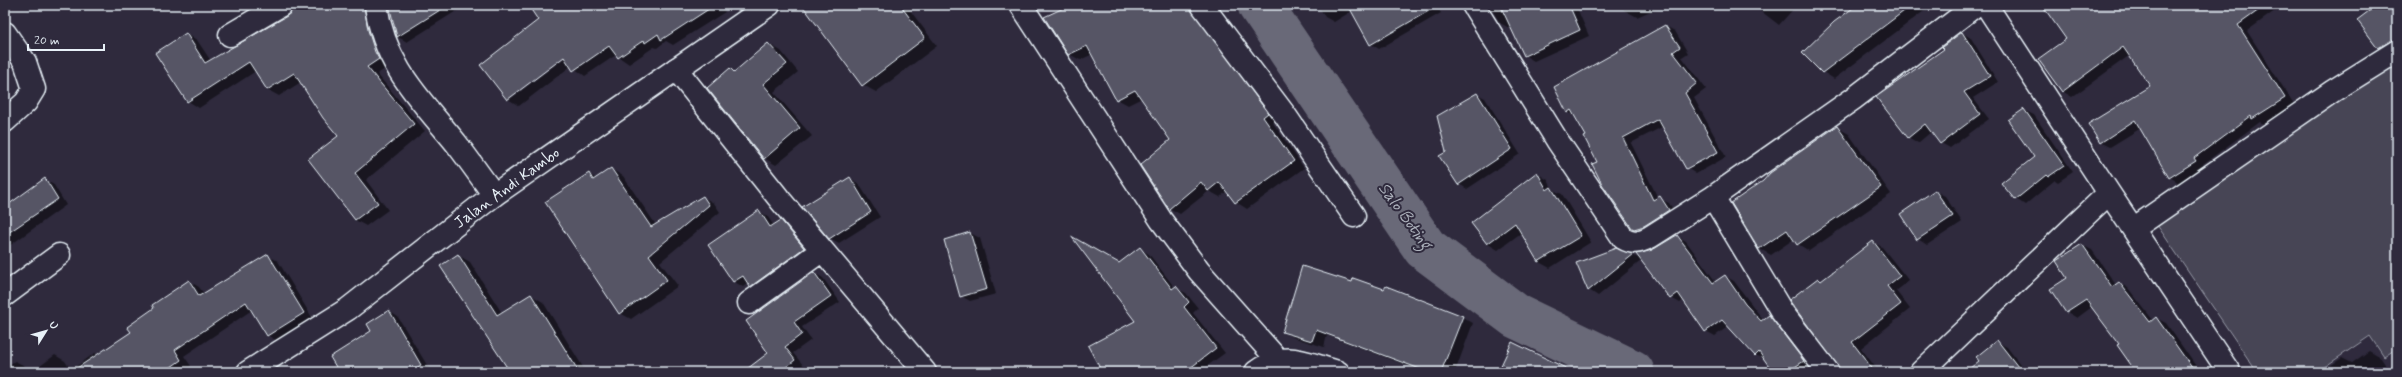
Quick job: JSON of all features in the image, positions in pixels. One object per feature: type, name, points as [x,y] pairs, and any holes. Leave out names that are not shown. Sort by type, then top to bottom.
[{"type":"street","points":[[230,35],[282,5]]},
{"type":"street","points":[[376,5],[395,65],[416,96],[456,143],[494,194]]},
{"type":"street","name":"Jalan Andi Kambo","points":[[248,372],[348,309],[494,194],[769,5]]},
{"type":"street","points":[[1021,5],[1161,220],[1199,271],[1277,360]]},
{"type":"street","points":[[1202,5],[1284,115],[1354,216]]},
{"type":"street","points":[[1473,5],[1557,140],[1623,238],[1630,242],[1640,242],[1650,237],[1713,197],[1853,99],[1976,5]]},
{"type":"street","points":[[1986,5],[2109,194],[2229,372]]},
{"type":"street","points":[[5,33],[25,62],[34,89],[26,102],[5,121]]},
{"type":"street","points":[[2133,229],[2333,91],[2397,51]]},
{"type":"street","points":[[676,69],[821,251],[925,372]]},
{"type":"street","points":[[1921,372],[2109,194]]},
{"type":"street","points":[[1713,197],[1782,312],[1828,372]]},
{"type":"street","points":[[749,303],[821,251]]},
{"type":"street","points":[[5,295],[59,255]]},
{"type":"street","points":[[1256,372],[1277,360],[1291,359],[1338,372]]},
{"type":"shaded area","points":[[2397,59],[2397,348],[2384,357],[2370,336],[2317,372],[2257,372],[2155,222]]},
{"type":"building","points":[[293,5],[364,5],[368,30],[375,52],[379,59],[367,67],[414,124],[355,173],[378,203],[355,220],[308,159],[338,136],[323,118],[294,73],[267,90],[249,62],[187,102],[155,53],[186,33],[205,63],[287,16]]},
{"type":"building","points":[[389,5],[448,5],[397,37]]},
{"type":"building","points":[[528,5],[715,5],[661,40],[658,34],[645,43],[644,40],[618,58],[609,46],[573,71],[564,57],[507,100],[480,65],[538,20]]},
{"type":"building","points":[[802,5],[900,5],[925,38],[862,86]]},
{"type":"building","points":[[1070,5],[1189,5],[1268,113],[1263,117],[1294,161],[1235,203],[1219,182],[1208,191],[1201,182],[1169,209],[1140,165],[1170,140],[1135,90],[1116,100],[1087,46],[1068,55],[1044,17]]},
{"type":"building","points":[[1348,5],[1439,5],[1370,45]]},
{"type":"building","points":[[1500,5],[1569,5],[1580,30],[1524,56]]},
{"type":"building","points":[[1857,5],[1912,5],[1822,73],[1802,53],[1834,22]]},
{"type":"building","points":[[2042,5],[2266,5],[2238,25],[2285,98],[2252,119],[2251,116],[2194,158],[2196,161],[2169,178],[2135,120],[2100,143],[2088,124],[2150,86],[2123,47],[2062,92],[2038,59],[2066,39]]},
{"type":"building","points":[[2377,5],[2397,5],[2397,38],[2378,48],[2357,20]]},
{"type":"building","points":[[1665,25],[1680,47],[1673,52],[1697,83],[1685,93],[1718,152],[1686,169],[1658,119],[1623,138],[1653,200],[1660,196],[1669,210],[1644,226],[1634,229],[1602,184],[1592,164],[1597,162],[1584,137],[1586,136],[1571,110],[1567,113],[1554,87]]},
{"type":"building","points":[[1962,32],[1990,76],[1964,92],[1980,114],[1940,144],[1925,124],[1908,138],[1876,97],[1944,49],[1942,47]]},
{"type":"building","points":[[768,43],[787,64],[763,84],[800,128],[764,159],[707,88],[730,68],[734,72]]},
{"type":"building","points":[[1477,93],[1512,149],[1458,185],[1439,156],[1446,152],[1437,116]]},
{"type":"building","points":[[2024,109],[2064,166],[2048,177],[2046,175],[2015,200],[2001,183],[2034,157],[2008,120]]},
{"type":"building","points":[[1837,126],[1881,187],[1797,245],[1787,230],[1759,249],[1731,203],[1763,181],[1770,173]]},
{"type":"building","points":[[611,168],[651,227],[703,196],[709,205],[649,255],[667,280],[619,314],[545,202],[589,173],[593,180]]},
{"type":"building","points":[[1537,172],[1547,190],[1551,187],[1581,236],[1538,262],[1515,223],[1487,244],[1471,223]]},
{"type":"building","points":[[850,177],[871,212],[829,239],[802,207]]},
{"type":"building","points":[[45,178],[58,199],[5,235],[5,207]]},
{"type":"building","points":[[1935,190],[1953,216],[1917,240],[1900,214]]},
{"type":"building","points":[[759,210],[770,227],[781,220],[804,248],[750,287],[743,276],[733,282],[708,245]]},
{"type":"building","points":[[970,232],[987,289],[960,297],[944,240]]},
{"type":"building","points":[[1677,235],[1713,283],[1725,275],[1745,304],[1761,321],[1769,315],[1804,361],[1787,372],[1773,372],[1759,352],[1755,356],[1722,320],[1705,332],[1678,293],[1670,299],[1636,254],[1652,250]]},
{"type":"building","points":[[1071,236],[1119,263],[1140,247],[1172,289],[1176,286],[1189,302],[1184,307],[1216,348],[1185,372],[1102,372],[1088,346],[1135,321]]},
{"type":"building","points":[[1873,241],[1900,276],[1887,286],[1901,304],[1852,342],[1875,372],[1842,372],[1789,300],[1818,278],[1821,281]]},
{"type":"building","points":[[2082,244],[2112,287],[2119,282],[2150,322],[2156,317],[2195,372],[2136,372],[2117,345],[2119,344],[2086,300],[2066,313],[2050,289],[2067,278],[2056,261]]},
{"type":"building","points":[[1616,248],[1634,254],[1588,291],[1576,263]]},
{"type":"building","points":[[268,254],[304,313],[267,336],[246,302],[175,350],[181,360],[164,372],[71,372],[131,332],[127,327],[154,308],[152,305],[189,280],[199,296]]},
{"type":"building","points":[[458,254],[497,315],[531,294],[579,372],[510,372],[440,266]]},
{"type":"building","points":[[1302,266],[1352,282],[1353,278],[1384,289],[1386,286],[1463,316],[1441,372],[1428,372],[1316,330],[1312,341],[1282,332]]},
{"type":"building","points":[[814,272],[831,296],[794,322],[802,334],[785,347],[795,360],[780,372],[743,372],[768,353],[746,321]]},
{"type":"building","points":[[389,310],[421,365],[409,372],[339,372],[330,357],[371,331],[367,324]]},
{"type":"building","points":[[1997,340],[2022,372],[1965,372],[1979,361],[1976,357]]},
{"type":"building","points":[[1512,342],[1574,372],[1498,372]]},
{"type":"waterway","name":"Salo Boting","points":[[1260,5],[1425,248],[1516,316],[1632,372]]}]
